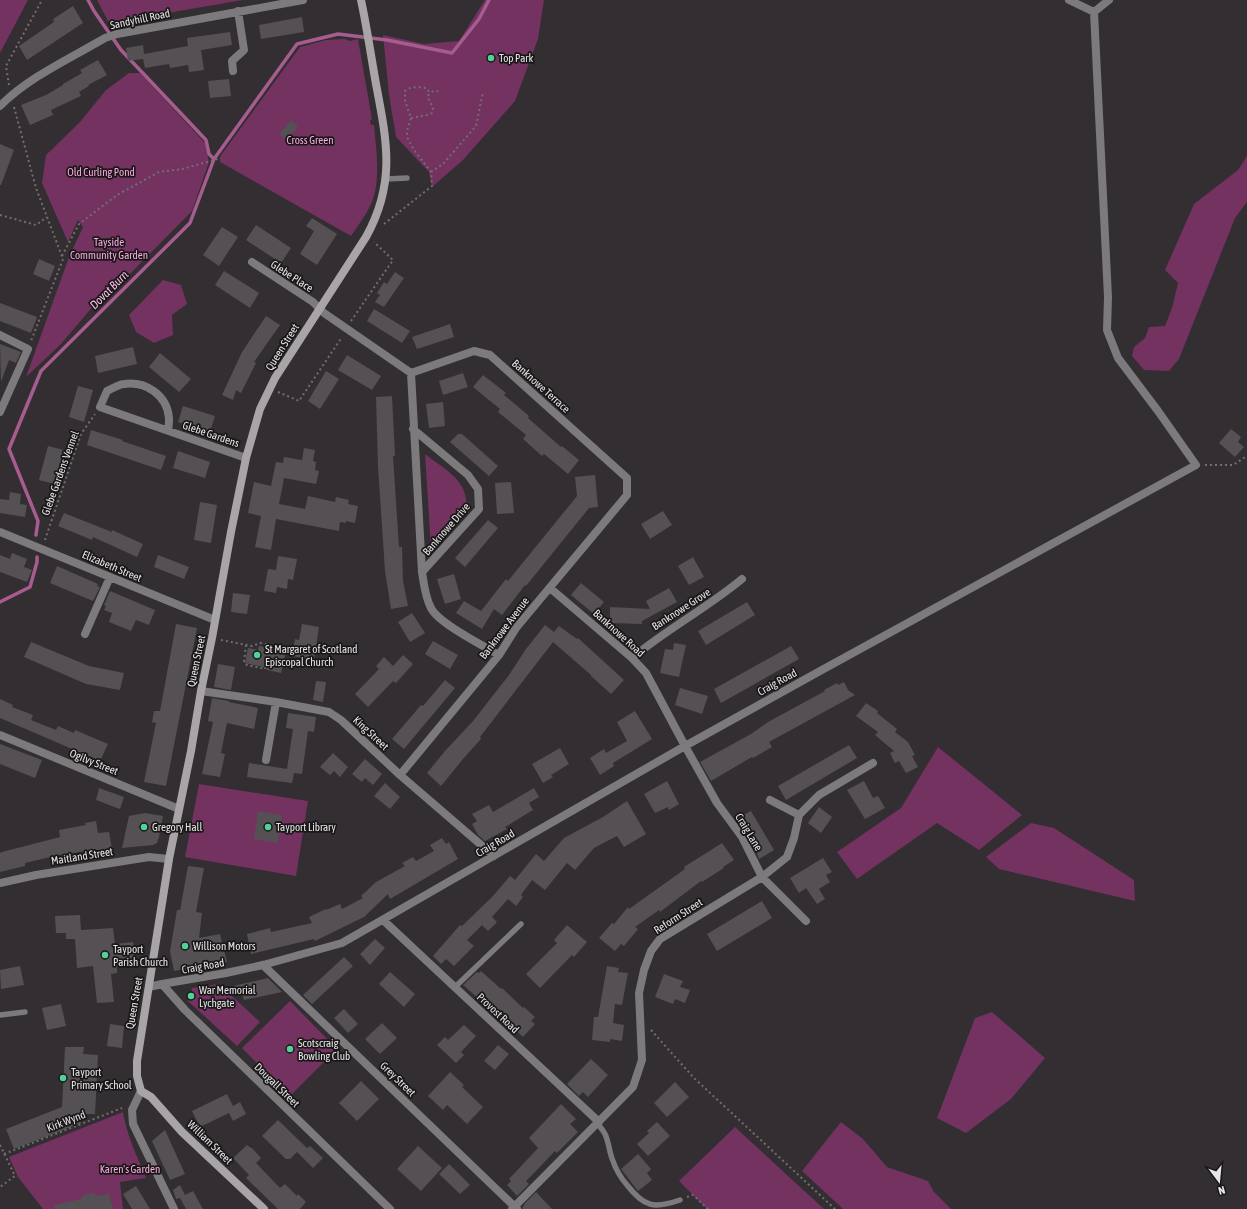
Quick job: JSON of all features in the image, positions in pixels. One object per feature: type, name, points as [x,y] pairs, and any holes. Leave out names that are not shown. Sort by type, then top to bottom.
[{"type":"main road","name":"Queen Street","points":[[140,1091],[137,1076],[137,1061],[169,859],[191,751],[201,691],[246,458],[260,409],[275,378],[319,308],[352,260],[375,221],[382,200],[386,178],[387,147],[361,0]]},
{"type":"main road","name":"William Street","points":[[140,1091],[151,1097],[182,1132],[264,1209]]},
{"type":"street","name":"Sandyhill Road","points":[[0,106],[11,95],[26,84],[105,38],[117,34],[303,0]]},
{"type":"street","points":[[1069,0],[1094,12]]},
{"type":"street","points":[[1094,12],[1109,0]]},
{"type":"street","points":[[233,71],[232,61],[244,50],[238,12]]},
{"type":"street","points":[[1094,12],[1108,297],[1107,330],[1118,358],[1196,465]]},
{"type":"street","name":"Glebe Place","points":[[252,262],[313,302],[319,308]]},
{"type":"street","points":[[319,308],[324,314],[411,373]]},
{"type":"street","points":[[0,335],[28,349],[0,412]]},
{"type":"street","name":"Banknowe Terrace","points":[[411,373],[474,351],[490,355],[627,478],[627,495]]},
{"type":"street","name":"Banknowe Drive","points":[[411,373],[422,572],[426,595],[431,610],[449,626],[499,655]]},
{"type":"street","name":"Glebe Gardens","points":[[168,430],[169,417],[166,406],[159,395],[148,387],[136,384],[123,384],[107,391],[100,407],[246,458]]},
{"type":"street","name":"Banknowe Drive","points":[[414,429],[468,475],[478,489],[479,510],[422,572]]},
{"type":"street","name":"Craig Road","points":[[162,984],[226,974],[342,943],[685,746],[1196,465]]},
{"type":"street","name":"Banknowe Avenue","points":[[400,776],[499,655],[516,628],[627,495]]},
{"type":"street","name":"Elizabeth Street","points":[[0,532],[215,620]]},
{"type":"street","points":[[85,634],[110,576]]},
{"type":"street","name":"Banknowe Grove","points":[[632,658],[648,644],[722,595],[742,579]]},
{"type":"street","name":"Banknowe Road","points":[[550,588],[632,658],[646,673],[685,746]]},
{"type":"street","name":"King Street","points":[[201,691],[276,702],[329,712],[341,720],[400,776],[494,856]]},
{"type":"street","points":[[266,760],[276,702]]},
{"type":"street","name":"Ogilvy Street","points":[[0,735],[179,809]]},
{"type":"street","name":"Craig Lane","points":[[685,746],[717,803],[742,837],[762,877],[806,921]]},
{"type":"street","points":[[770,800],[799,815],[819,795],[873,764]]},
{"type":"street","name":"Reform Street","points":[[514,1208],[633,1087],[642,1060],[639,993],[644,970],[651,952],[660,939],[762,877],[787,857],[794,838],[799,815]]},
{"type":"street","name":"Maitland Street","points":[[0,883],[36,875],[150,857],[169,859]]},
{"type":"street","name":"Provost Road","points":[[383,920],[598,1123]]},
{"type":"street","name":"Grey Street","points":[[263,965],[514,1208]]},
{"type":"street","points":[[149,987],[162,984]]},
{"type":"street","name":"Dougall Street","points":[[162,984],[185,1010],[390,1209]]},
{"type":"street","points":[[140,1091],[132,1110],[133,1124],[174,1209]]},
{"type":"lane","points":[[386,178],[407,178]]},
{"type":"lane","points":[[455,987],[521,924]]},
{"type":"lane","points":[[0,1016],[25,1012]]},
{"type":"lane","points":[[598,1123],[605,1133],[612,1160],[620,1176],[634,1195],[644,1204],[658,1206],[668,1205],[680,1200]]},
{"type":"path","points":[[28,349],[63,259],[36,188],[11,95],[6,66],[42,0]]},
{"type":"path","points":[[381,230],[385,223],[431,188],[431,172],[408,140],[407,131],[411,118],[404,96],[405,91],[410,88],[426,88],[429,92]]},
{"type":"path","points":[[429,92],[440,91]]},
{"type":"path","points":[[411,118],[432,113],[433,108],[428,98],[429,92]]},
{"type":"path","points":[[431,172],[443,164],[476,126],[483,92]]},
{"type":"path","points":[[62,256],[79,224],[117,195],[159,172],[182,169],[221,158]]},
{"type":"path","points":[[0,214],[36,225],[47,217]]},
{"type":"path","points":[[270,389],[299,401],[393,260],[374,242],[377,236]]},
{"type":"path","name":"Glebe Gardens Vennel","points":[[42,548],[81,434],[100,407]]},
{"type":"path","points":[[1196,465],[1233,465],[1247,456]]},
{"type":"path","points":[[212,638],[252,646],[260,643],[271,645],[269,650],[271,650]]},
{"type":"path","points":[[246,645],[244,662],[247,665],[265,669],[266,666],[268,666]]},
{"type":"path","points":[[641,1018],[694,1078],[835,1209]]},
{"type":"path","name":"Kirk Wynd","points":[[4,1154],[134,1104]]},
{"type":"path","points":[[0,1145],[15,1176],[0,1187]]},
{"type":"path","points":[[680,1200],[693,1195],[708,1209]]},
{"type":"green space","points":[[0,0],[28,0],[0,53]]},
{"type":"green space","points":[[97,0],[243,0],[109,23]]},
{"type":"green space","points":[[485,0],[544,0],[538,39],[515,101],[463,160],[432,187],[429,172],[396,137],[389,95],[383,35],[424,44],[459,41]]},
{"type":"green space","name":"Cross Green","points":[[345,39],[350,41],[358,39],[372,119],[370,121],[371,125],[374,125],[377,160],[377,179],[374,196],[367,212],[351,236],[220,162],[221,155],[300,47],[326,40]]},
{"type":"green space","points":[[129,73],[140,73],[205,143],[209,162],[192,211],[127,277],[114,289],[106,291],[61,344],[26,377],[69,257],[83,227],[78,220],[68,242],[42,183],[46,155],[80,122],[106,90]]},
{"type":"green space","points":[[1247,156],[1247,202],[1235,218],[1179,359],[1169,371],[1144,370],[1132,356],[1134,347],[1145,338],[1149,327],[1165,326],[1172,308],[1178,283],[1165,270],[1194,204],[1238,170]]},
{"type":"green space","points":[[163,280],[181,285],[187,304],[172,315],[173,335],[154,343],[136,332],[129,315]]},
{"type":"green space","points":[[425,454],[460,483],[466,499],[466,509],[431,549]]},
{"type":"green space","points":[[938,747],[1022,815],[979,850],[937,823],[857,879],[837,852],[901,808]]},
{"type":"green space","points":[[199,784],[308,801],[296,876],[185,857]]},
{"type":"green space","points":[[1031,823],[1054,828],[1134,880],[1135,901],[999,869],[986,857]]},
{"type":"green space","points":[[219,984],[260,1022],[237,1046],[188,1001],[191,996],[192,988]]},
{"type":"green space","name":"Scotscraig Bowling Club","points":[[290,1001],[337,1049],[290,1096],[242,1048]]},
{"type":"green space","points":[[992,1012],[1045,1058],[1011,1099],[966,1133],[937,1118],[975,1018]]},
{"type":"green space","name":"Karen's Garden","points":[[123,1112],[130,1138],[146,1178],[120,1182],[123,1209],[43,1209],[18,1177],[9,1157]]},
{"type":"green space","points":[[841,1122],[863,1139],[887,1167],[928,1181],[934,1192],[951,1209],[843,1209],[802,1171]]},
{"type":"green space","points":[[735,1127],[824,1209],[707,1209],[679,1181]]},
{"type":"building","points":[[73,6],[83,23],[27,60],[19,46],[54,22],[53,19]]},
{"type":"building","points":[[302,17],[304,32],[261,39],[259,25]]},
{"type":"building","points":[[230,32],[232,45],[201,50],[204,70],[189,72],[188,65],[170,68],[169,64],[145,68],[143,59],[128,61],[126,48],[143,45],[144,54],[188,46],[187,38]]},
{"type":"building","points":[[98,60],[107,75],[88,85],[89,86],[79,92],[81,96],[51,110],[53,115],[30,125],[21,105],[46,95],[82,73],[80,70]]},
{"type":"building","points":[[229,79],[231,96],[210,98],[208,81]]},
{"type":"building","points":[[291,120],[298,127],[287,140],[279,134]]},
{"type":"building","points":[[0,144],[14,150],[1,185],[0,185]]},
{"type":"building","points":[[312,218],[337,234],[317,265],[300,254],[314,231],[306,226]]},
{"type":"building","points":[[256,225],[291,248],[281,263],[246,240]]},
{"type":"building","points":[[222,227],[238,237],[219,266],[203,255]]},
{"type":"building","points":[[39,259],[55,266],[49,281],[33,274]]},
{"type":"building","points":[[224,271],[259,293],[250,308],[215,285]]},
{"type":"building","points":[[395,272],[404,278],[384,307],[375,302],[380,295],[377,293],[384,282],[387,284]]},
{"type":"building","points":[[0,303],[37,317],[31,333],[0,321]]},
{"type":"building","points":[[374,309],[410,331],[402,343],[367,321]]},
{"type":"building","points":[[266,316],[280,325],[254,362],[256,363],[241,393],[236,390],[233,400],[222,395],[242,352]]},
{"type":"building","points":[[450,324],[454,337],[417,349],[412,337]]},
{"type":"building","points":[[0,344],[21,352],[16,363],[9,360],[1,382]]},
{"type":"building","points":[[133,347],[137,364],[98,373],[95,356]]},
{"type":"building","points":[[160,353],[191,379],[179,392],[149,367]]},
{"type":"building","points":[[347,355],[381,376],[372,390],[338,370]]},
{"type":"building","points":[[326,371],[339,379],[320,409],[308,401]]},
{"type":"building","points":[[463,373],[468,387],[443,395],[439,381]]},
{"type":"building","points":[[483,375],[506,393],[504,395],[529,416],[528,418],[561,447],[562,446],[579,460],[568,474],[544,454],[542,456],[523,439],[526,435],[498,412],[500,409],[473,387]]},
{"type":"building","points":[[78,386],[93,390],[84,422],[69,417]]},
{"type":"building","points":[[392,396],[395,456],[393,456],[399,547],[402,547],[403,581],[408,606],[391,609],[385,571],[378,467],[376,397]]},
{"type":"building","points":[[443,402],[445,426],[429,428],[426,404]]},
{"type":"building","points":[[183,406],[215,416],[210,432],[178,422]]},
{"type":"building","points":[[1231,429],[1241,437],[1238,442],[1244,447],[1235,457],[1219,443]]},
{"type":"building","points":[[91,430],[166,456],[161,470],[87,445]]},
{"type":"building","points":[[458,434],[462,434],[498,466],[489,476],[450,442]]},
{"type":"building","points":[[48,446],[64,450],[55,484],[39,480]]},
{"type":"building","points":[[304,448],[315,450],[313,461],[316,462],[315,470],[319,471],[316,484],[284,478],[279,504],[305,509],[308,496],[335,502],[336,497],[349,500],[348,504],[358,506],[355,523],[346,521],[346,523],[340,522],[339,531],[276,519],[271,550],[255,547],[261,516],[248,513],[254,482],[271,486],[276,462],[283,463],[284,457],[302,460]]},
{"type":"building","points":[[178,451],[210,462],[205,478],[173,468]]},
{"type":"building","points":[[595,475],[598,507],[589,508],[502,615],[494,609],[482,629],[456,613],[464,601],[481,611],[506,579],[508,581],[577,496],[575,477]]},
{"type":"building","points":[[511,482],[514,513],[497,514],[495,483]]},
{"type":"building","points":[[10,492],[21,494],[20,504],[27,505],[25,517],[0,513],[0,499],[9,500]]},
{"type":"building","points":[[200,502],[217,505],[211,543],[194,540]]},
{"type":"building","points":[[663,511],[672,525],[650,539],[641,524]]},
{"type":"building","points":[[64,513],[112,532],[112,530],[143,544],[137,557],[93,537],[92,540],[58,526]]},
{"type":"building","points":[[488,520],[498,528],[465,567],[455,558]]},
{"type":"building","points":[[12,553],[27,559],[24,567],[32,570],[27,582],[0,572],[0,555],[10,559]]},
{"type":"building","points":[[158,555],[189,567],[184,579],[154,567]]},
{"type":"building","points":[[278,556],[297,559],[293,580],[288,579],[287,589],[277,587],[276,593],[264,591],[268,569],[276,570]]},
{"type":"building","points":[[693,557],[704,577],[689,585],[678,566]]},
{"type":"building","points":[[57,566],[98,584],[97,586],[100,587],[93,601],[50,583]]},
{"type":"building","points":[[454,574],[461,599],[445,604],[437,579]]},
{"type":"building","points":[[581,583],[604,602],[594,614],[571,595]]},
{"type":"building","points":[[669,588],[677,602],[642,621],[642,624],[610,623],[610,607],[650,609],[646,601]]},
{"type":"building","points":[[110,591],[155,610],[149,625],[136,620],[131,631],[109,622],[112,613],[104,610],[106,606],[104,605]]},
{"type":"building","points":[[233,593],[250,595],[247,614],[231,612]]},
{"type":"building","points":[[747,602],[755,615],[706,645],[698,631]]},
{"type":"building","points":[[412,613],[425,633],[410,642],[398,622]]},
{"type":"building","points":[[176,624],[197,628],[166,786],[144,782],[156,723],[152,722],[154,711],[160,711]]},
{"type":"building","points":[[302,624],[319,627],[314,660],[292,656],[295,639],[299,640]]},
{"type":"building","points":[[545,625],[554,632],[559,626],[577,639],[578,638],[624,680],[611,694],[553,642],[480,737],[481,739],[441,786],[427,773],[473,721]]},
{"type":"building","points":[[433,641],[458,655],[450,669],[425,654]]},
{"type":"building","points":[[31,642],[89,666],[124,673],[120,690],[86,684],[24,657]]},
{"type":"building","points":[[674,643],[686,645],[679,677],[660,673],[665,649],[673,650]]},
{"type":"building","points":[[259,646],[286,652],[281,673],[245,663],[248,648],[258,650]]},
{"type":"building","points":[[791,646],[799,659],[721,703],[714,689]]},
{"type":"building","points":[[403,655],[413,664],[396,683],[393,681],[368,707],[355,694],[379,669],[376,666],[384,657],[393,666]]},
{"type":"building","points":[[218,664],[235,667],[231,690],[214,687]]},
{"type":"building","points":[[445,680],[455,688],[404,749],[392,739]]},
{"type":"building","points":[[316,681],[326,682],[323,702],[313,700]]},
{"type":"building","points":[[844,682],[848,690],[855,695],[769,742],[772,747],[711,781],[700,762],[825,691],[824,690],[837,683],[838,685]]},
{"type":"building","points":[[680,688],[708,696],[702,714],[675,705]]},
{"type":"building","points":[[212,698],[258,708],[254,729],[227,723],[221,753],[225,754],[220,777],[202,774],[213,722],[208,721]]},
{"type":"building","points":[[0,699],[13,705],[12,707],[33,715],[31,720],[56,730],[58,726],[74,733],[75,730],[108,744],[100,761],[0,718]]},
{"type":"building","points":[[866,703],[878,711],[877,713],[897,729],[895,732],[908,742],[915,755],[912,756],[918,767],[906,773],[899,761],[895,763],[890,753],[894,751],[875,735],[878,732],[856,716]]},
{"type":"building","points":[[635,711],[652,739],[613,763],[614,766],[600,775],[590,758],[604,749],[606,753],[627,741],[617,722]]},
{"type":"building","points":[[288,713],[316,717],[314,732],[308,731],[302,774],[294,773],[292,783],[247,777],[249,763],[287,769],[293,729],[286,728]]},
{"type":"building","points":[[0,744],[42,760],[35,778],[0,764]]},
{"type":"building","points":[[849,745],[857,758],[786,800],[778,786]]},
{"type":"building","points":[[560,748],[569,764],[551,775],[553,777],[543,783],[532,764]]},
{"type":"building","points":[[333,753],[348,767],[340,777],[334,771],[330,775],[320,767]]},
{"type":"building","points":[[365,759],[382,774],[373,785],[365,778],[362,782],[352,774]]},
{"type":"building","points":[[667,781],[679,804],[669,810],[668,807],[655,813],[644,794]]},
{"type":"building","points":[[864,781],[873,798],[878,796],[885,808],[865,819],[847,790]]},
{"type":"building","points":[[385,783],[400,797],[390,809],[374,796]]},
{"type":"building","points":[[99,788],[124,797],[120,809],[96,800]]},
{"type":"building","points":[[534,788],[539,797],[529,803],[533,810],[505,827],[507,829],[485,841],[478,835],[472,824],[477,821],[472,814],[489,805],[493,812]]},
{"type":"building","points":[[627,801],[646,834],[624,847],[617,836],[594,848],[575,870],[567,863],[545,890],[532,880],[521,895],[523,897],[516,906],[508,899],[492,917],[497,922],[488,931],[482,925],[467,940],[474,946],[454,966],[446,959],[441,964],[433,956],[460,925],[462,926],[493,896],[510,876],[515,880],[536,854],[544,861],[564,838],[603,817]]},
{"type":"building","points":[[819,807],[832,817],[821,833],[808,823]]},
{"type":"building","name":"Tayport Library","points":[[258,811],[282,815],[278,843],[254,839]]},
{"type":"building","points":[[751,811],[774,850],[759,859],[754,845],[738,818]]},
{"type":"building","name":"Gregory Hall","points":[[145,813],[163,816],[157,843],[153,845],[122,848],[129,816]]},
{"type":"building","points":[[96,821],[98,833],[109,832],[112,849],[59,855],[25,863],[25,866],[0,872],[0,853],[60,837],[59,830],[86,825],[85,823]]},
{"type":"building","points":[[442,838],[446,844],[449,842],[458,859],[390,899],[388,894],[364,917],[315,941],[314,939],[251,954],[247,934],[270,928],[271,932],[312,923],[309,917],[326,909],[340,904],[342,909],[363,898],[361,896],[376,882],[405,866],[402,863],[413,857],[416,861],[434,851],[430,845]]},
{"type":"building","points":[[722,843],[734,860],[702,882],[701,881],[660,912],[659,910],[635,927],[638,929],[624,946],[621,944],[615,951],[599,938],[612,923],[614,924],[628,907],[629,909],[685,869],[684,867]]},
{"type":"building","points":[[823,858],[832,872],[826,875],[830,882],[819,889],[825,899],[817,904],[806,888],[799,893],[790,878]]},
{"type":"building","points":[[188,866],[204,868],[196,912],[202,913],[199,938],[220,934],[227,962],[174,971],[170,951],[177,910],[180,910]]},
{"type":"building","points":[[762,901],[772,918],[717,951],[707,934]]},
{"type":"building","points":[[80,915],[81,930],[113,928],[115,944],[133,942],[135,963],[117,965],[117,973],[111,974],[114,1002],[97,1003],[93,966],[77,968],[75,939],[66,939],[66,933],[56,933],[55,916]]},
{"type":"building","points":[[567,925],[587,942],[574,957],[572,955],[540,988],[526,974],[557,943],[554,940]]},
{"type":"building","points":[[375,939],[385,948],[370,965],[360,954]]},
{"type":"building","points":[[344,957],[353,966],[312,1004],[303,995]]},
{"type":"building","points":[[20,966],[24,985],[1,989],[0,970]]},
{"type":"building","points":[[607,966],[619,968],[618,972],[628,973],[622,1005],[615,1004],[613,1023],[624,1025],[622,1041],[610,1039],[610,1042],[592,1040],[594,1017],[598,1017]]},
{"type":"building","points":[[481,971],[535,1017],[531,1021],[535,1024],[523,1037],[502,1017],[501,1018],[463,985],[477,972],[479,973]]},
{"type":"building","points":[[390,972],[415,994],[404,1007],[379,984]]},
{"type":"building","points":[[664,974],[683,981],[680,987],[690,990],[685,1003],[675,999],[673,1004],[655,997]]},
{"type":"building","points":[[268,978],[282,992],[244,1000],[242,994],[235,995],[233,986]]},
{"type":"building","points":[[61,1004],[66,1026],[47,1030],[42,1008]]},
{"type":"building","points":[[344,1009],[358,1024],[348,1033],[334,1018]]},
{"type":"building","points":[[382,1023],[397,1038],[380,1054],[365,1039]]},
{"type":"building","points":[[110,1024],[124,1026],[122,1048],[107,1046]]},
{"type":"building","points":[[464,1025],[476,1036],[461,1052],[464,1055],[456,1063],[437,1045],[445,1037],[448,1040]]},
{"type":"building","points":[[498,1045],[509,1054],[495,1070],[484,1061]]},
{"type":"building","points":[[65,1047],[84,1047],[83,1054],[98,1055],[95,1114],[86,1114],[86,1117],[81,1117],[81,1123],[14,1149],[6,1129],[62,1107]]},
{"type":"building","points":[[591,1059],[608,1075],[588,1097],[583,1092],[579,1096],[567,1084]]},
{"type":"building","points":[[450,1072],[464,1085],[462,1087],[483,1107],[467,1124],[447,1105],[443,1110],[428,1096]]},
{"type":"building","points":[[361,1081],[379,1099],[357,1121],[339,1103]]},
{"type":"building","points":[[675,1082],[689,1097],[667,1117],[654,1103]]},
{"type":"building","points":[[227,1094],[233,1106],[240,1102],[246,1114],[233,1121],[229,1113],[200,1127],[192,1111]]},
{"type":"building","points":[[561,1104],[576,1119],[570,1124],[578,1132],[557,1153],[555,1151],[526,1181],[529,1184],[517,1196],[507,1185],[511,1181],[509,1179],[538,1148],[529,1138]]},
{"type":"building","points":[[278,1120],[307,1148],[310,1146],[323,1158],[313,1168],[297,1152],[290,1159],[286,1159],[262,1136]]},
{"type":"building","points":[[657,1122],[670,1136],[648,1156],[637,1144],[649,1133],[647,1131]]},
{"type":"building","points":[[165,1130],[185,1174],[170,1180],[152,1141]]},
{"type":"building","points":[[247,1145],[252,1148],[261,1158],[256,1163],[280,1188],[285,1184],[297,1196],[298,1194],[306,1202],[300,1209],[278,1209],[246,1178],[249,1175],[233,1158]]},
{"type":"building","points":[[418,1146],[442,1168],[421,1191],[397,1169]]},
{"type":"building","points":[[638,1154],[651,1169],[647,1173],[652,1180],[638,1191],[621,1169]]},
{"type":"building","points":[[449,1164],[470,1185],[460,1194],[439,1174]]},
{"type":"building","points":[[180,1185],[185,1195],[193,1191],[203,1209],[186,1209],[180,1198],[176,1199],[173,1190]]},
{"type":"building","points":[[136,1186],[150,1209],[132,1209],[123,1194]]},
{"type":"building","points":[[536,1192],[552,1209],[522,1209],[525,1203]]},
{"type":"building","points":[[93,1193],[97,1196],[109,1194],[113,1209],[55,1209],[54,1205],[81,1199],[82,1196]]},
{"type":"waterway","name":"Dovat Burn","points":[[88,0],[121,50],[206,140],[209,154],[214,159]]},
{"type":"waterway","name":"Dovat Burn","points":[[36,535],[38,521],[9,449],[41,371],[190,223],[214,159],[297,44],[338,34],[387,40],[452,53],[479,19],[489,0]]},
{"type":"waterway","name":"Dovat Burn","points":[[0,602],[30,587],[37,557]]},
{"type":"place","name":"Top Park","points":[[491,58]]},
{"type":"place","name":"St Margaret of Scotland Episcopal Church","points":[[257,655]]},
{"type":"place","name":"Gregory Hall","points":[[144,827]]},
{"type":"place","name":"Tayport Library","points":[[268,827]]},
{"type":"place","name":"Willison Motors","points":[[185,946]]},
{"type":"place","name":"Tayport Parish Church","points":[[105,955]]},
{"type":"place","name":"War Memorial Lychgate","points":[[191,996]]},
{"type":"place","name":"Scotscraig Bowling Club","points":[[290,1049]]},
{"type":"place","name":"Tayport Primary School","points":[[63,1078]]},
{"type":"park label","name":"Old Curling Pond","points":[[101,172]]},
{"type":"park label","name":"Tayside Community Garden","points":[[109,248]]}]
